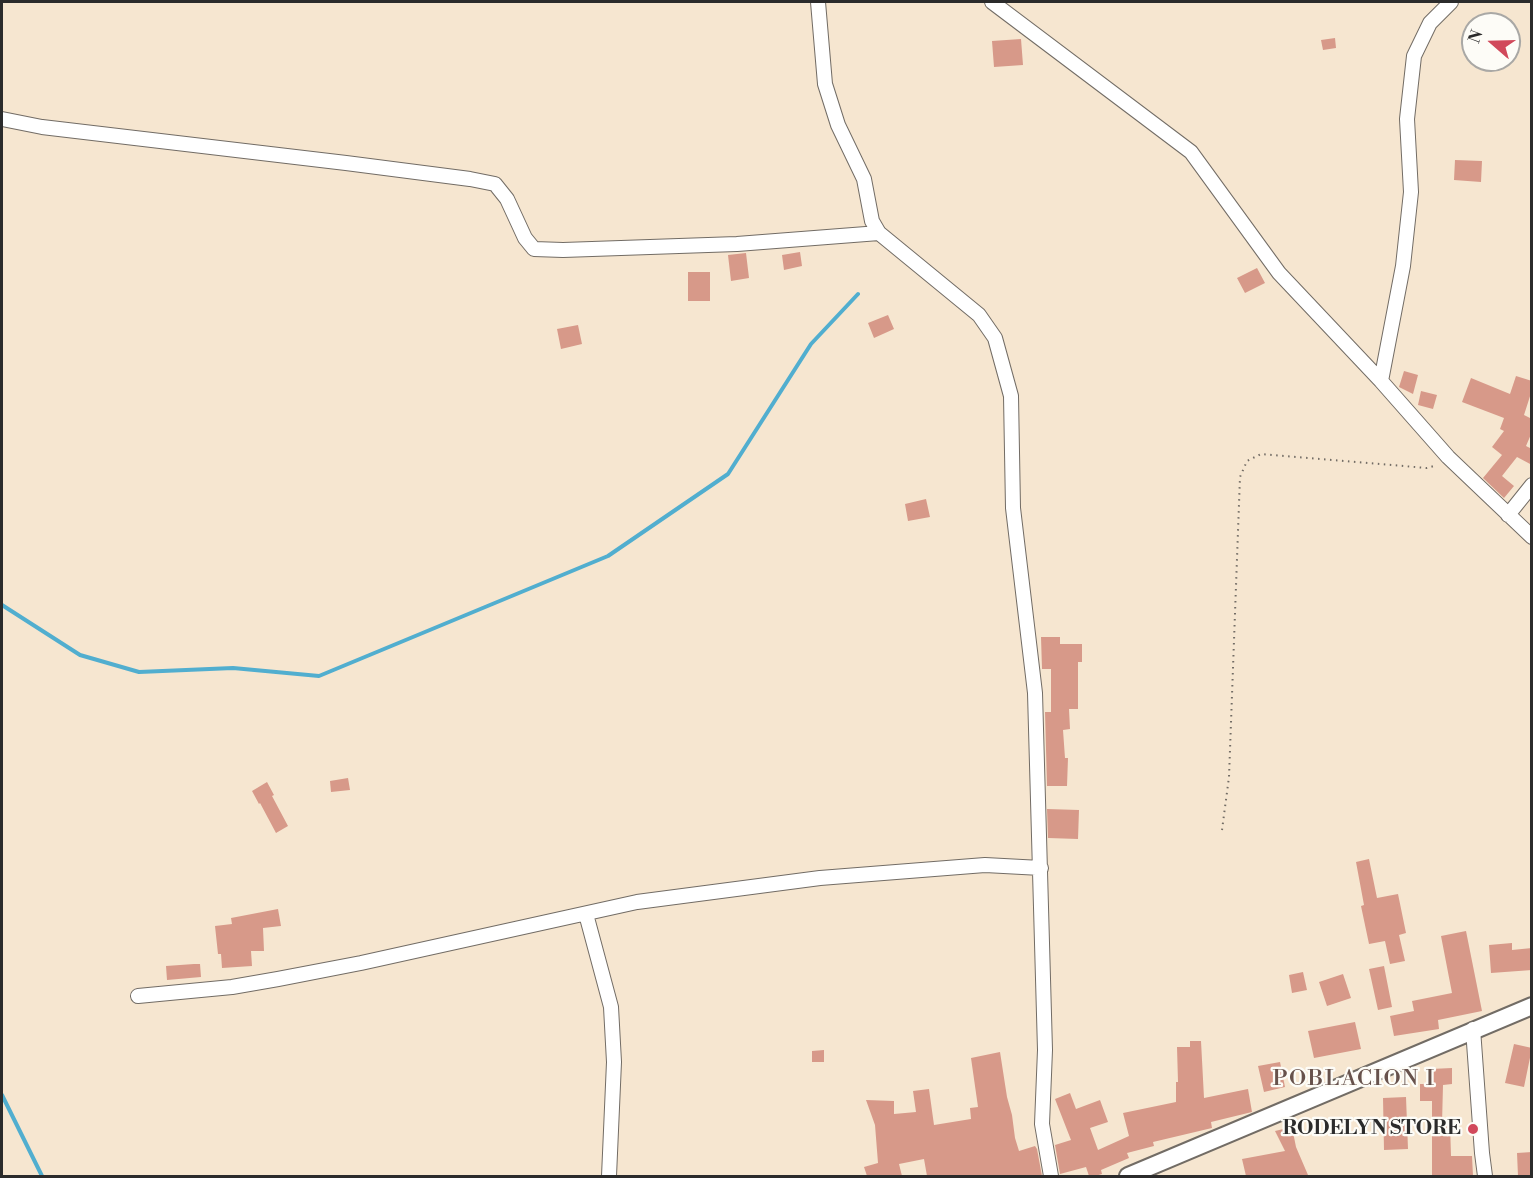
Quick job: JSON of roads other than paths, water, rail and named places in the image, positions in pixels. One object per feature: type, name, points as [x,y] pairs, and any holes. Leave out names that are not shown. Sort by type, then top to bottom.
[{"type":"main road","points":[[1128,1176],[1532,1006]]},
{"type":"street","points":[[818,2],[825,84],[838,126],[864,179],[872,221],[879,233],[979,315],[994,338],[1011,396],[1013,508],[1035,693],[1044,1050],[1042,1125],[1051,1176]]},
{"type":"street","points":[[992,2],[1191,152],[1278,273],[1381,381],[1449,457],[1532,537]]},
{"type":"street","points":[[1381,381],[1403,266],[1410,203],[1407,119],[1414,56],[1430,23],[1451,2]]},
{"type":"street","points":[[2,119],[54,128],[346,163],[495,184],[507,199],[525,238],[534,249],[736,244],[879,233]]},
{"type":"street","points":[[1508,515],[1532,485]]},
{"type":"street","points":[[138,996],[232,987],[361,963],[637,902],[820,878],[985,865],[1041,868]]},
{"type":"street","points":[[586,914],[611,1007],[614,1062],[609,1176]]},
{"type":"street","points":[[1473,1029],[1485,1176]]},
{"type":"waterway","points":[[2,605],[80,655],[139,672],[233,668],[319,676],[608,556],[728,474],[811,344],[858,294]]},
{"type":"waterway","points":[[2,1095],[42,1176]]},
{"type":"place","name":"RODELYN STORE","points":[[1473,1129]]},
{"type":"district","name":"POBLACION I","points":[[1354,1080]]}]
